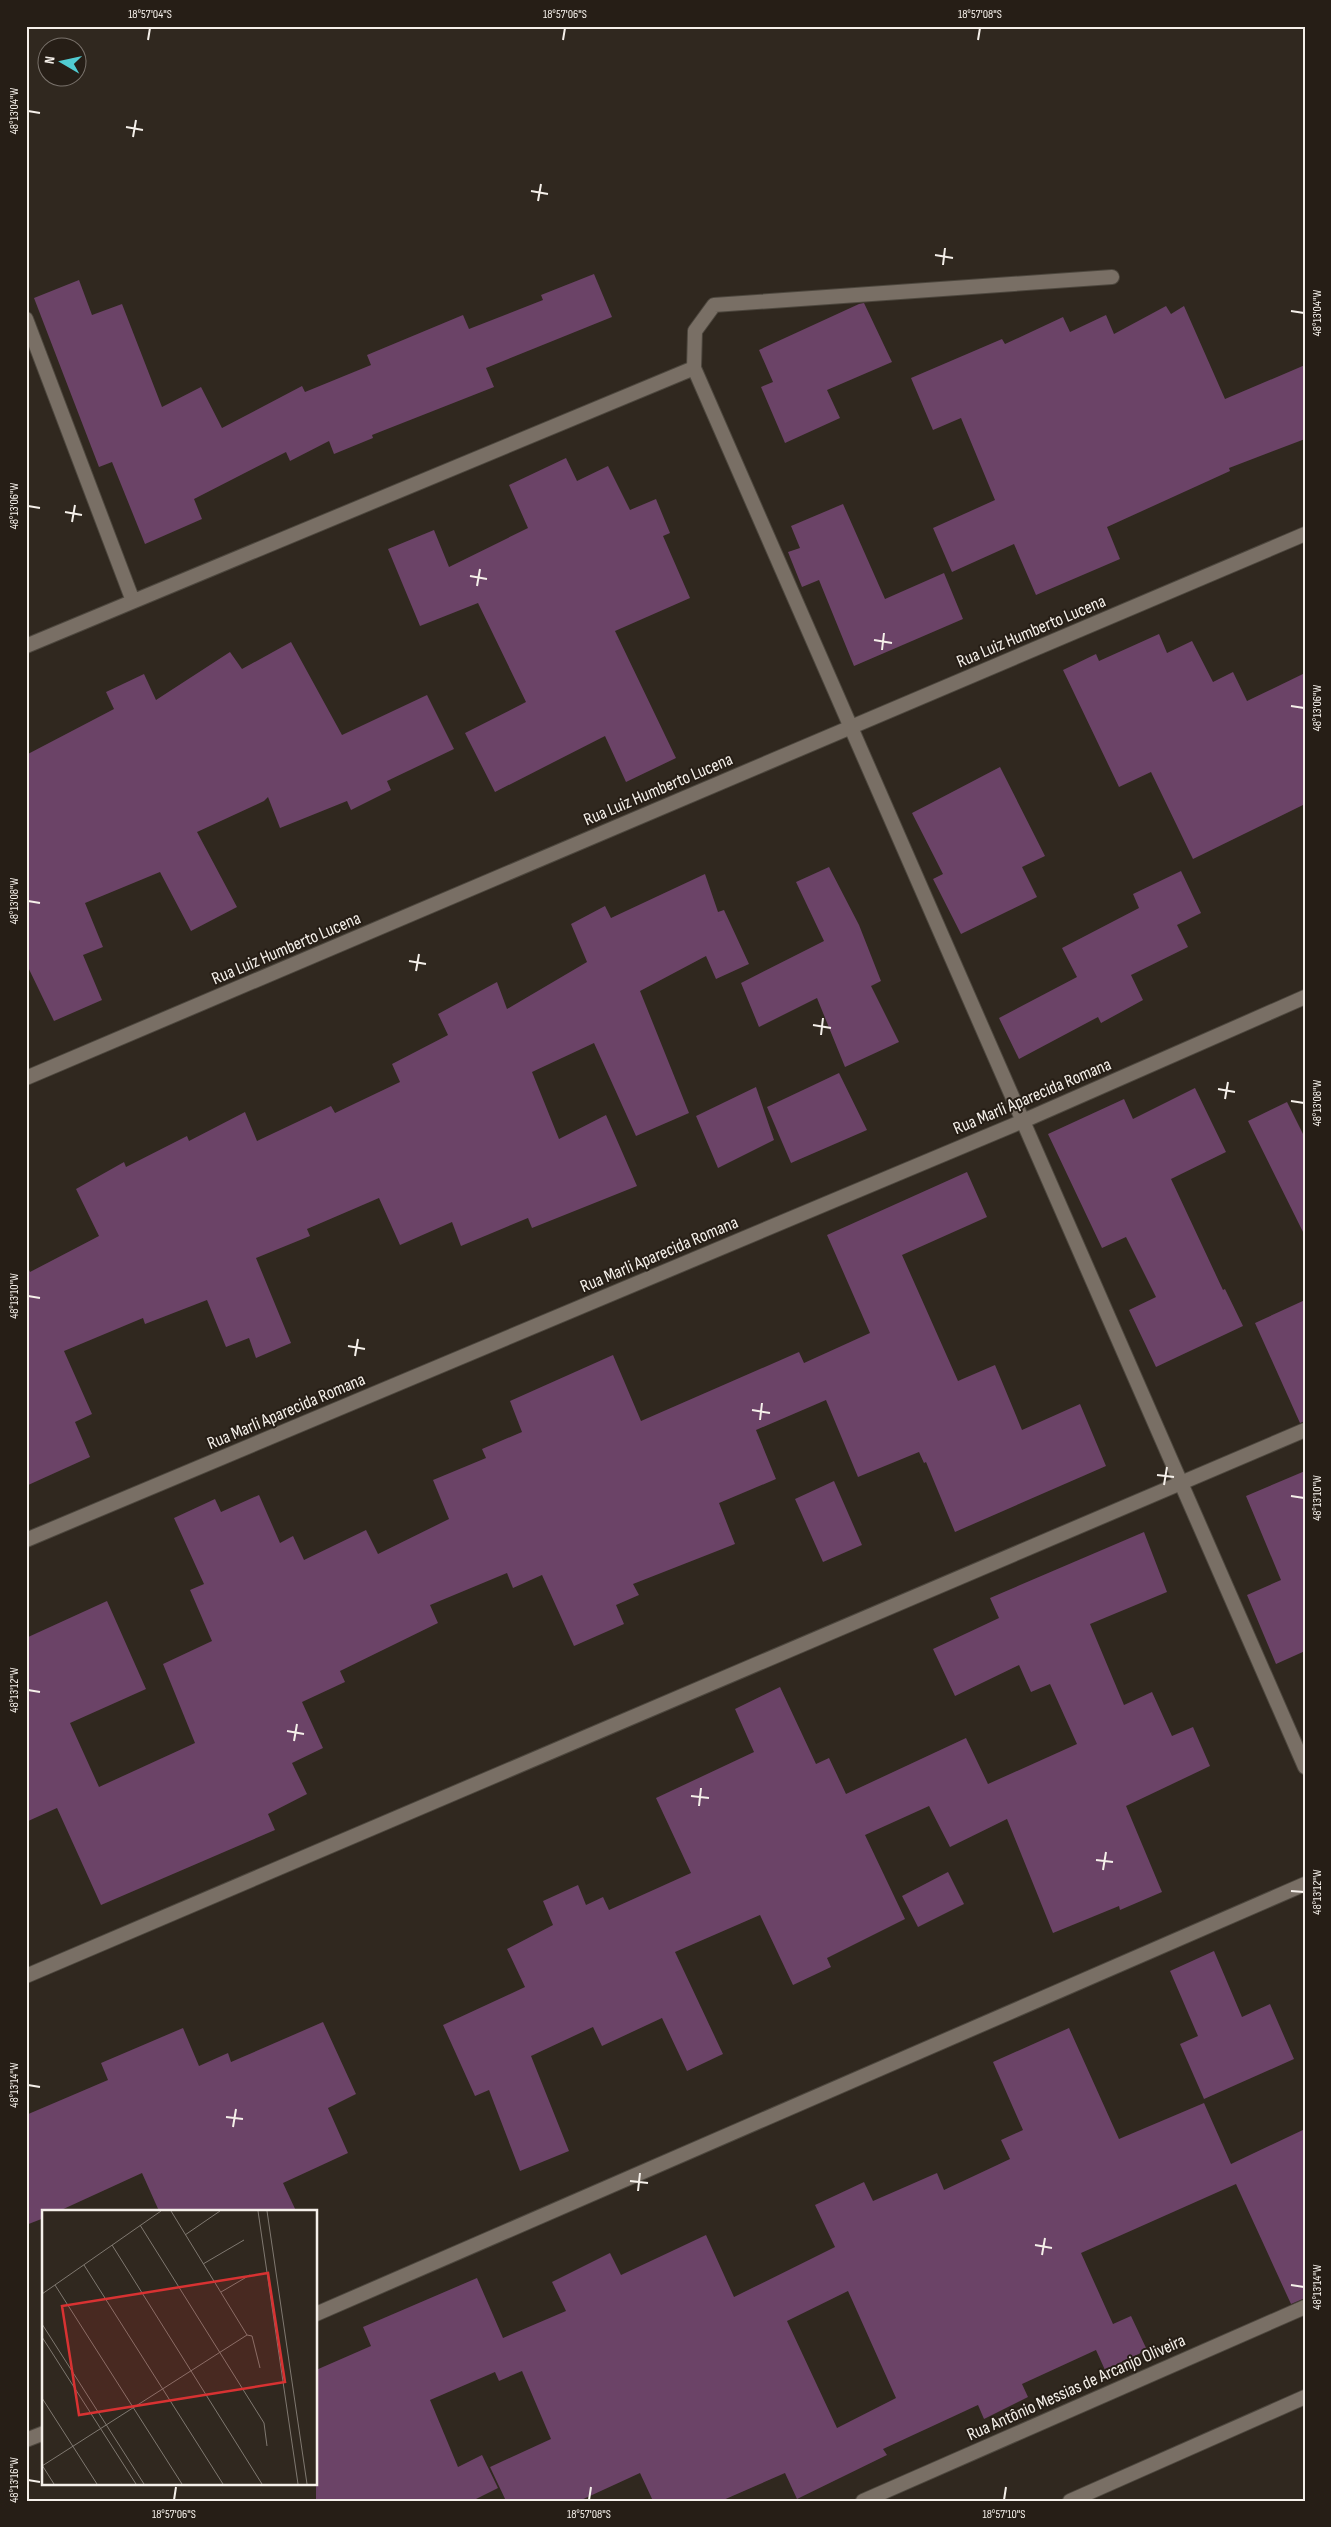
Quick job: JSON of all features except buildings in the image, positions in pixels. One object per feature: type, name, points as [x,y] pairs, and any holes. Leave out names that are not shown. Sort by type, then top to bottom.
[{"type":"street","points":[[1112,277],[714,305],[695,331],[694,368],[1305,1767]]},
{"type":"street","points":[[26,319],[133,601]]},
{"type":"street","points":[[26,646],[694,368]]},
{"type":"street","name":"Rua Luiz Humberto Lucena","points":[[26,1078],[1305,534]]},
{"type":"street","name":"Rua Marli Aparecida Romana","points":[[26,1540],[1023,1121],[1305,997]]},
{"type":"street","points":[[26,1976],[1305,1430]]},
{"type":"street","points":[[318,2313],[1305,1884]]},
{"type":"street","name":"Rua Antônio Messias de Arcanjo Oliveira","points":[[863,2501],[1305,2307]]},
{"type":"street","points":[[1070,2501],[1305,2397]]},
{"type":"street","points":[[26,2440],[42,2434]]}]
